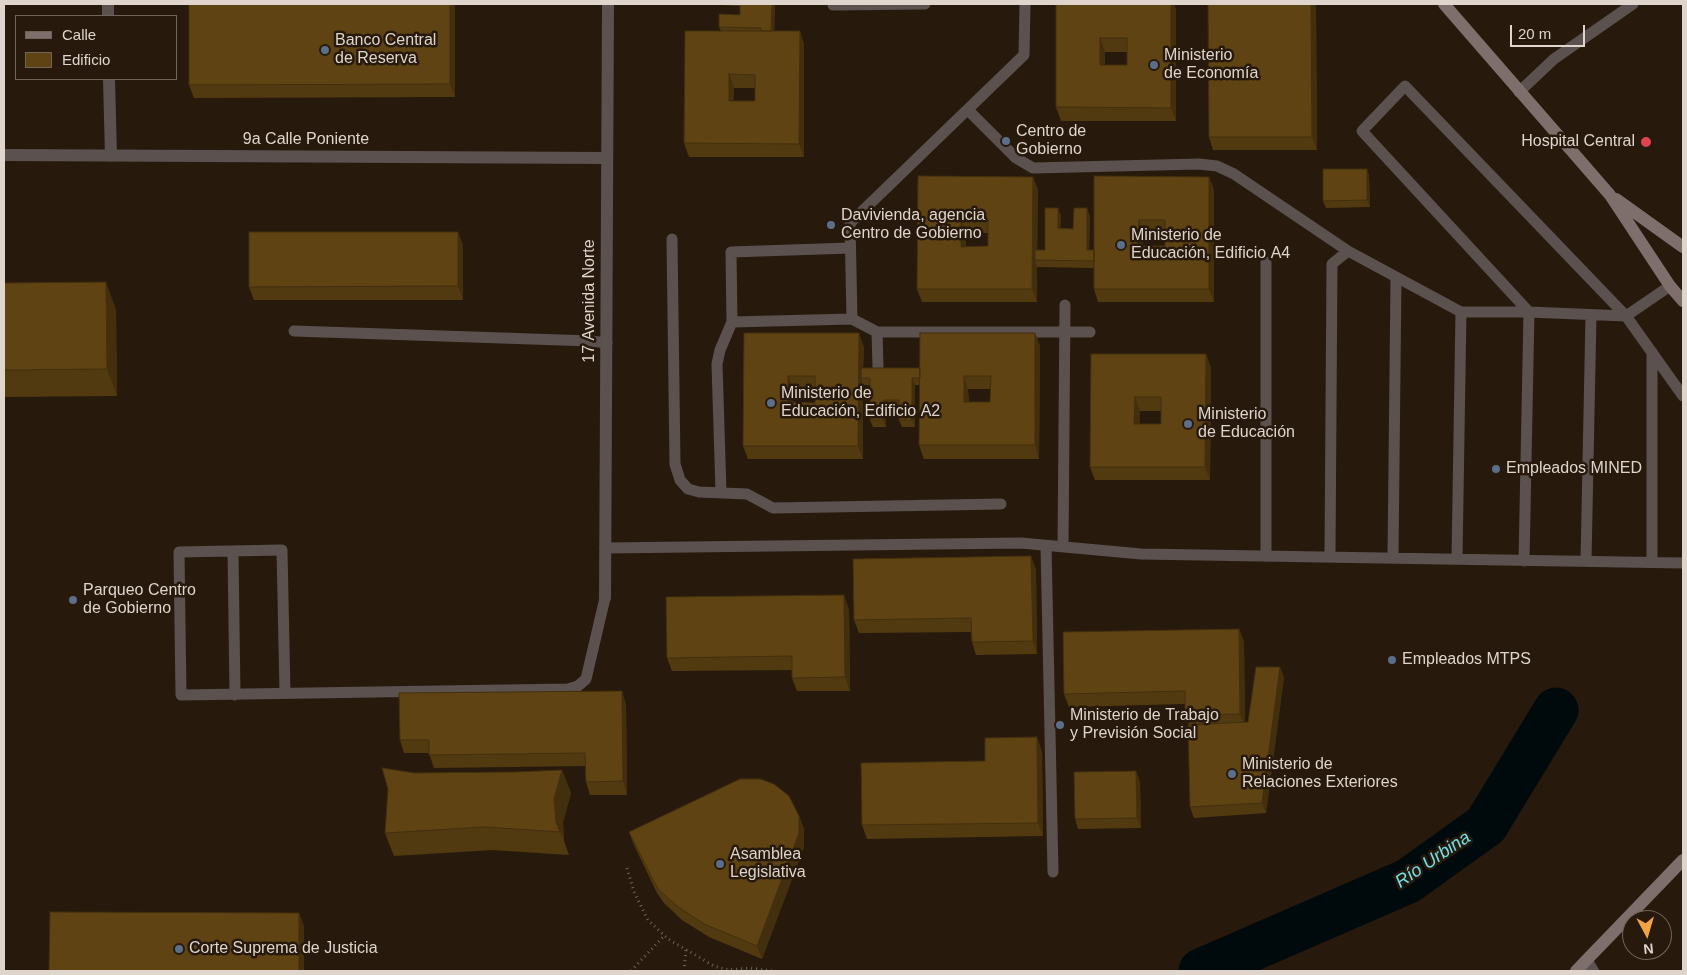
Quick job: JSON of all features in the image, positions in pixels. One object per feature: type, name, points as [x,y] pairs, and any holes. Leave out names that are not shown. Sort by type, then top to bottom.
[{"type":"street","name":"17 Avenida Norte","points":[[605,598],[608,4]]},
{"type":"street","points":[[1444,4],[1610,195],[1670,286],[1683,301]]},
{"type":"street","points":[[109,80],[111,156]]},
{"type":"street","name":"9a Calle Poniente","points":[[4,155],[607,158]]},
{"type":"street","points":[[1610,195],[1683,247]]},
{"type":"street","points":[[1576,971],[1590,966],[1683,860]]},
{"type":"lane","points":[[833,6],[926,4]]},
{"type":"lane","points":[[852,318],[850,223],[1024,56],[1025,4]]},
{"type":"lane","points":[[1519,92],[1554,59],[1634,4]]},
{"type":"lane","points":[[1524,560],[1529,312],[1362,131],[1405,86],[1626,316],[1683,396]]},
{"type":"lane","points":[[968,110],[1016,158],[1033,168],[1199,164],[1217,166],[1234,174],[1348,251],[1462,312],[1529,312],[1626,316],[1670,286]]},
{"type":"lane","points":[[672,239],[676,468],[680,480],[691,491],[747,494],[773,508],[1001,504]]},
{"type":"lane","points":[[720,492],[717,364],[720,350],[732,322],[731,252],[850,248]]},
{"type":"lane","points":[[1330,556],[1332,264],[1348,251]]},
{"type":"lane","points":[[1266,262],[1266,555]]},
{"type":"lane","points":[[1393,556],[1396,278]]},
{"type":"lane","points":[[1063,547],[1065,305]]},
{"type":"lane","points":[[1457,558],[1462,312]]},
{"type":"lane","points":[[1586,561],[1592,315]]},
{"type":"lane","points":[[732,322],[852,318],[877,332],[1090,332]]},
{"type":"lane","points":[[294,331],[591,340],[606,343]]},
{"type":"lane","points":[[877,332],[878,367]]},
{"type":"lane","points":[[1652,352],[1652,562]]},
{"type":"lane","points":[[605,548],[1021,543],[1141,554],[1393,556],[1683,563]]},
{"type":"lane","points":[[1046,546],[1053,872]]},
{"type":"lane","points":[[285,693],[282,550],[179,552],[181,695],[568,689],[578,686],[586,679],[605,598]]},
{"type":"lane","points":[[233,551],[235,695]]},
{"type":"path","points":[[627,868],[634,892],[643,912],[664,936],[723,969],[758,968],[772,971]]},
{"type":"path","points":[[631,971],[664,936]]},
{"type":"path","points":[[684,971],[686,950]]},
{"type":"building","name":"Banco Central de Reserva","points":[[189,4],[450,4],[450,84],[189,85]]},
{"type":"building","points":[[740,4],[772,4],[771,31],[761,31],[761,28],[719,27],[719,14],[740,15]]},
{"type":"building","name":"Ministerio de Economía","points":[[1056,4],[1171,4],[1171,108],[1056,107]],"holes":[[[1100,38],[1127,38],[1127,65],[1100,65]]]},
{"type":"building","points":[[1208,4],[1311,4],[1312,137],[1209,137]]},
{"type":"building","points":[[685,31],[800,31],[799,144],[684,143]],"holes":[[[729,74],[755,75],[755,101],[729,101]]]},
{"type":"building","points":[[1323,169],[1367,169],[1367,200],[1323,201]]},
{"type":"building","points":[[918,176],[1033,177],[1032,289],[917,289]],"holes":[[[961,220],[988,220],[988,246],[961,247]]]},
{"type":"building","name":"Ministerio de Educación, Edificio A4","points":[[1094,176],[1209,177],[1209,289],[1094,289]],"holes":[[[1139,220],[1165,220],[1165,246],[1138,246]]]},
{"type":"building","points":[[1045,208],[1058,208],[1058,228],[1073,229],[1074,208],[1087,208],[1087,250],[1094,250],[1094,261],[1035,260],[1035,250],[1045,250]]},
{"type":"building","points":[[249,232],[458,232],[458,286],[249,287]]},
{"type":"building","points":[[106,282],[107,369],[4,370],[4,283]]},
{"type":"building","name":"Ministerio de Educación, Edificio A2","points":[[744,333],[859,333],[858,446],[743,446]],"holes":[[[788,376],[815,376],[815,403],[788,402]]]},
{"type":"building","points":[[920,333],[1035,333],[1035,445],[919,445]],"holes":[[[964,376],[991,376],[990,402],[964,402]]]},
{"type":"building","name":"Ministerio de Educación","points":[[1091,354],[1206,354],[1205,467],[1090,467]],"holes":[[[1135,397],[1161,397],[1161,424],[1134,424]]]},
{"type":"building","points":[[861,368],[920,368],[920,378],[912,378],[912,420],[899,420],[899,400],[884,400],[883,420],[870,420],[870,378],[861,378]]},
{"type":"building","points":[[1031,556],[1033,641],[972,642],[971,618],[854,620],[853,559]]},
{"type":"building","points":[[844,595],[845,677],[792,678],[792,656],[667,658],[666,597]]},
{"type":"building","points":[[1239,629],[1240,714],[1185,715],[1185,691],[1064,694],[1063,632]]},
{"type":"building","name":"Ministerio de Relaciones Exteriores","points":[[1256,667],[1280,667],[1262,803],[1190,807],[1188,725],[1248,722]]},
{"type":"building","points":[[622,691],[623,781],[586,782],[585,753],[429,755],[429,740],[400,740],[399,693]]},
{"type":"building","points":[[1037,737],[1038,823],[862,825],[861,763],[985,761],[985,738]]},
{"type":"building","points":[[382,768],[415,773],[562,770],[554,799],[556,822],[560,832],[484,827],[385,833],[388,789]]},
{"type":"building","points":[[1136,771],[1137,818],[1075,819],[1074,772]]},
{"type":"building","name":"Asamblea Legislativa","points":[[740,779],[760,779],[774,784],[789,796],[799,816],[799,833],[757,946],[704,924],[677,906],[659,890],[629,832]]},
{"type":"building","name":"Corte Suprema de Justicia","points":[[50,912],[299,913],[299,971],[49,971]]},
{"type":"waterway","name":"Río Urbina","points":[[1201,971],[1408,881],[1486,825],[1556,710]]},
{"type":"place","name":"Banco Central de Reserva","points":[[325,50]]},
{"type":"place","name":"Ministerio de Economía","points":[[1154,65]]},
{"type":"place","name":"Centro de Gobierno","points":[[1006,141]]},
{"type":"place","name":"Hospital Central","points":[[1646,142]]},
{"type":"place","name":"Davivienda, agencia Centro de Gobierno","points":[[831,225]]},
{"type":"place","name":"Ministerio de Educación, Edificio A4","points":[[1121,245]]},
{"type":"place","name":"Ministerio de Educación, Edificio A2","points":[[771,403]]},
{"type":"place","name":"Ministerio de Educación","points":[[1188,424]]},
{"type":"place","name":"Empleados MINED","points":[[1496,469]]},
{"type":"place","name":"Parqueo Centro de Gobierno","points":[[73,600]]},
{"type":"place","name":"Empleados MTPS","points":[[1392,660]]},
{"type":"place","name":"Ministerio de Trabajo y Previsión Social","points":[[1060,725]]},
{"type":"place","name":"Ministerio de Relaciones Exteriores","points":[[1232,774]]},
{"type":"place","name":"Asamblea Legislativa","points":[[720,864]]},
{"type":"place","name":"Corte Suprema de Justicia","points":[[179,949]]}]
